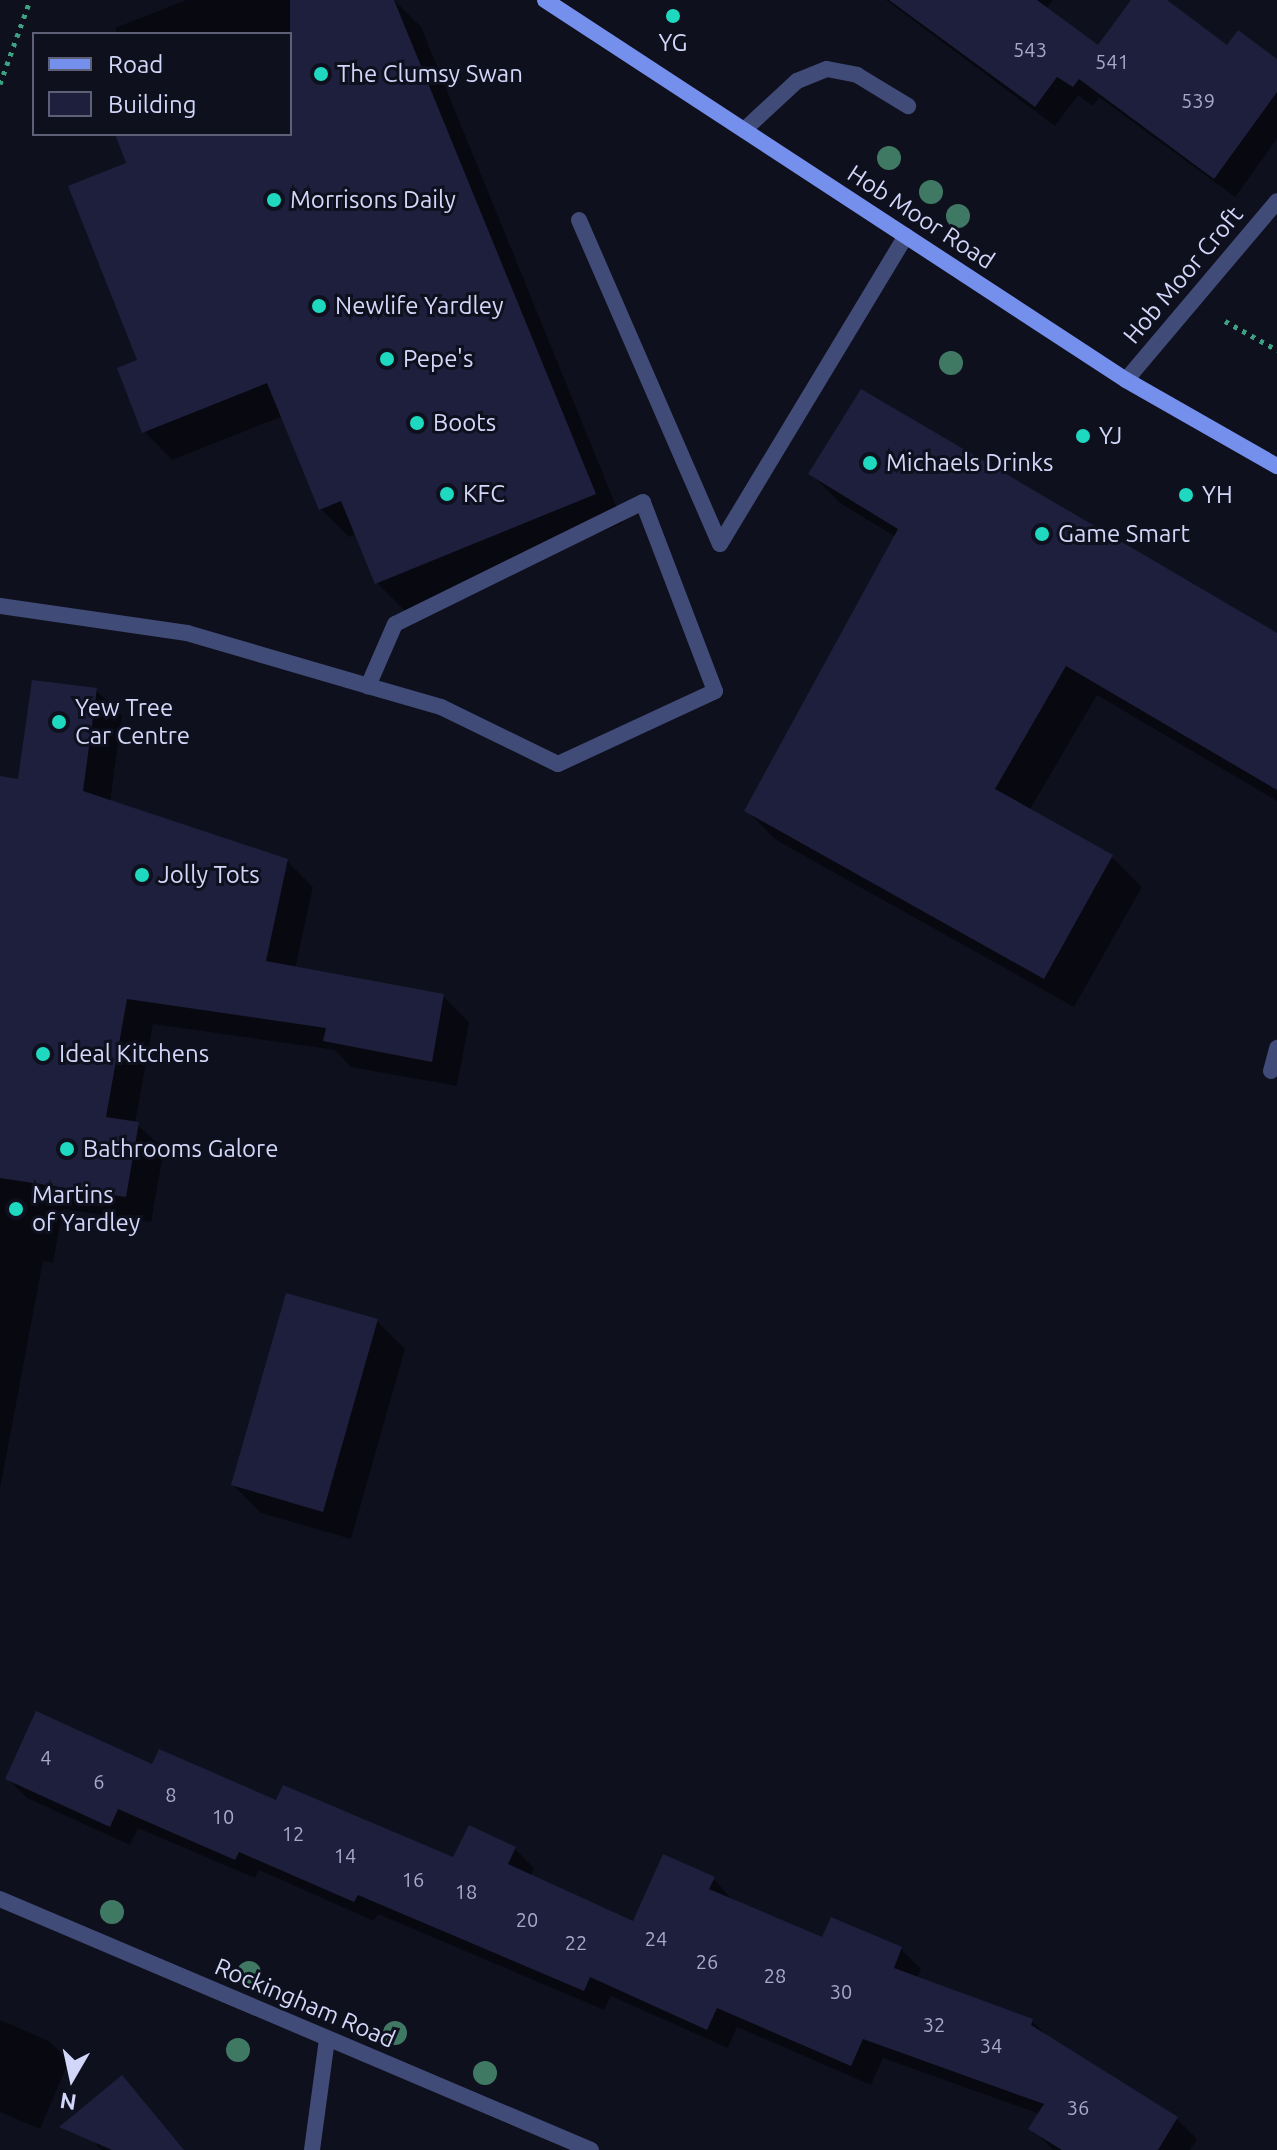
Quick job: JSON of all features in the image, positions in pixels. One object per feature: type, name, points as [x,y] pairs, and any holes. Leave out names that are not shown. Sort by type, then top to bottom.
[{"type":"street","name":"Hob Moor Road","points":[[545,0],[1126,380],[1277,466]]},
{"type":"street","points":[[744,130],[797,81],[827,69],[857,75],[908,106]]},
{"type":"street","name":"Hob Moor Croft","points":[[1126,380],[1277,201]]},
{"type":"street","points":[[579,220],[720,544],[906,236]]},
{"type":"street","points":[[0,606],[187,633],[368,686],[441,707],[558,764],[715,691],[643,502],[395,624],[368,686]]},
{"type":"street","points":[[1271,1071],[1277,1048]]},
{"type":"street","name":"Rockingham Road","points":[[0,1899],[591,2150]]},
{"type":"street","points":[[312,2150],[327,2039]]},
{"type":"path","points":[[0,84],[30,0]]},
{"type":"path","points":[[1191,303],[1277,350]]},
{"type":"building","points":[[290,0],[394,0],[596,494],[375,584],[341,501],[319,510],[267,383],[142,433],[117,368],[137,360],[68,186],[126,163],[116,136],[292,136]]},
{"type":"building","points":[[889,0],[1037,0],[1098,45],[1131,0],[1167,0],[1227,45],[1238,30],[1277,59],[1277,92],[1214,179],[1079,79],[1073,87],[1057,77],[1035,107]]},
{"type":"building","points":[[861,389],[1277,633],[1277,790],[1066,666],[995,789],[1113,855],[1044,979],[744,811],[898,529],[808,474]]},
{"type":"building","points":[[32,680],[97,688],[83,791],[288,859],[266,961],[444,994],[432,1062],[323,1041],[326,1028],[127,999],[106,1117],[139,1122],[126,1197],[0,1178],[0,776],[18,779]]},
{"type":"building","points":[[286,1293],[378,1319],[323,1512],[231,1485]]},
{"type":"building","points":[[36,1711],[152,1764],[159,1749],[276,1800],[283,1785],[453,1857],[469,1825],[516,1847],[508,1864],[633,1921],[663,1854],[715,1877],[709,1889],[822,1937],[831,1917],[902,1947],[894,1968],[1033,2019],[1031,2025],[1178,2117],[1158,2150],[1062,2150],[1028,2129],[1044,2104],[863,2039],[851,2066],[717,2008],[707,2030],[590,1977],[584,1991],[358,1895],[354,1902],[239,1852],[235,1860],[118,1809],[110,1827],[5,1779]]},
{"type":"building","points":[[122,2075],[184,2150],[112,2150],[59,2127]]},
{"type":"place","name":"YG","points":[[673,16]]},
{"type":"place","name":"The Clumsy Swan","points":[[321,74]]},
{"type":"place","name":"Morrisons Daily","points":[[274,200]]},
{"type":"place","name":"Newlife Yardley","points":[[319,306]]},
{"type":"place","name":"Pepe's","points":[[387,359]]},
{"type":"place","name":"Boots","points":[[417,423]]},
{"type":"place","name":"YJ","points":[[1083,436]]},
{"type":"place","name":"Michaels Drinks","points":[[870,463]]},
{"type":"place","name":"KFC","points":[[447,494]]},
{"type":"place","name":"YH","points":[[1186,495]]},
{"type":"place","name":"Game Smart","points":[[1042,534]]},
{"type":"place","name":"Yew Tree Car Centre","points":[[59,722]]},
{"type":"place","name":"Jolly Tots","points":[[142,875]]},
{"type":"place","name":"Ideal Kitchens","points":[[43,1054]]},
{"type":"place","name":"Bathrooms Galore","points":[[67,1149]]},
{"type":"place","name":"Martins of Yardley","points":[[16,1209]]}]
